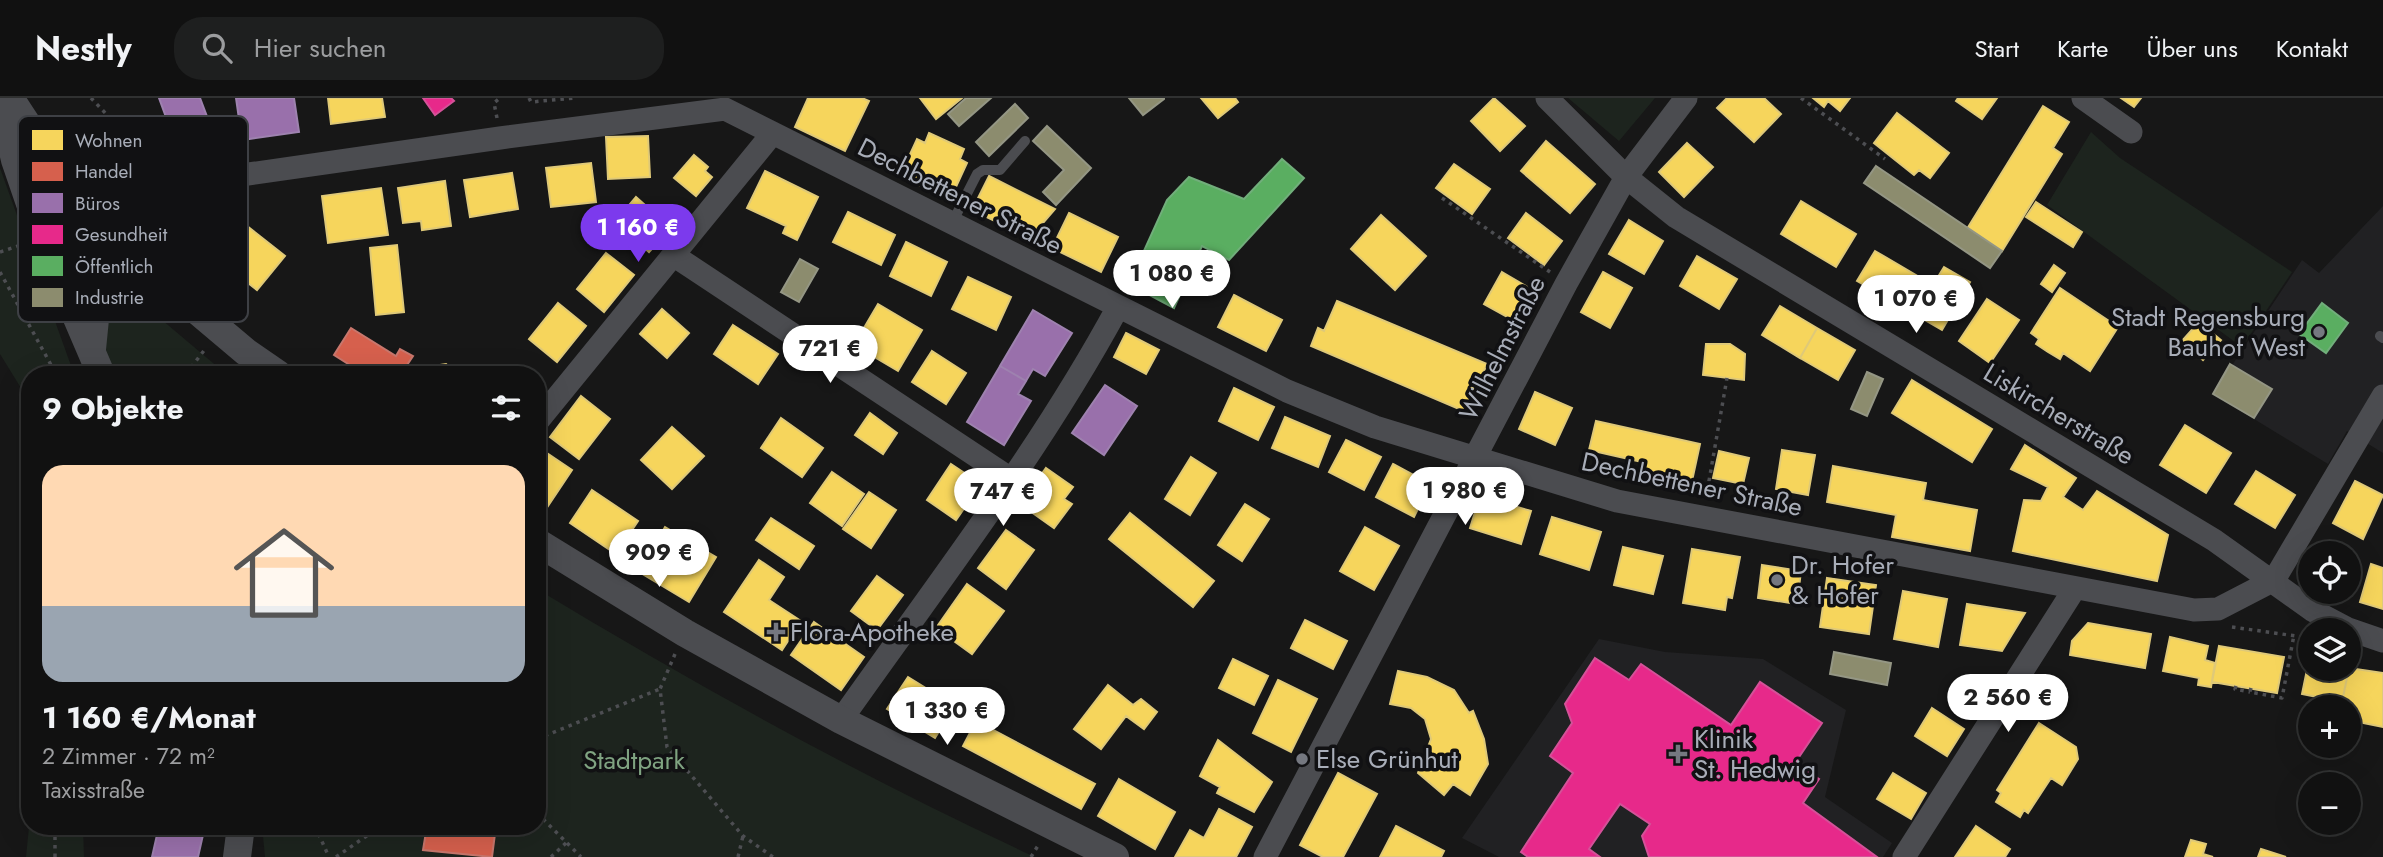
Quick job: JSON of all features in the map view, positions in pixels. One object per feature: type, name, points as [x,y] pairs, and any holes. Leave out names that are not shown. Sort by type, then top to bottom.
[{"type":"street","points":[[1,98],[18,169]]},
{"type":"street","points":[[10,98],[22,116]]},
{"type":"street","points":[[248,175],[725,109],[748,98]]},
{"type":"street","name":"Liskircherstraße","points":[[1547,98],[1626,177],[1676,217],[2214,540],[2274,580]]},
{"type":"street","name":"Wilhelmstraße","points":[[1265,857],[1476,460],[1566,284],[1626,177],[1686,98]]},
{"type":"street","points":[[2082,98],[2131,132]]},
{"type":"street","name":"Dechbettener Straße","points":[[725,109],[1286,391],[1375,427],[1476,460],[1616,500],[2194,610],[2218,609],[2274,580]]},
{"type":"street","points":[[546,411],[772,134]]},
{"type":"street","points":[[673,255],[1011,479]]},
{"type":"street","points":[[841,720],[1011,479],[1089,360],[1118,307]]},
{"type":"street","points":[[77,322],[96,362]]},
{"type":"street","points":[[96,362],[98,322]]},
{"type":"street","points":[[211,322],[267,366]]},
{"type":"street","points":[[2383,396],[2274,580],[2312,610],[2348,629],[2383,641]]},
{"type":"street","points":[[546,548],[685,634],[841,720],[1115,857]]},
{"type":"street","points":[[1908,855],[2075,588]]},
{"type":"street","points":[[237,857],[240,835]]},
{"type":"lane","points":[[952,223],[977,174],[983,170],[1000,170],[1025,141]]},
{"type":"path","points":[[91,98],[109,116]]},
{"type":"path","points":[[529,98],[531,102],[545,103],[575,98]]},
{"type":"path","points":[[1801,98],[1885,159]]},
{"type":"path","points":[[1442,198],[1566,284]]},
{"type":"path","points":[[0,272],[18,305]]},
{"type":"path","points":[[27,322],[52,366]]},
{"type":"path","points":[[192,366],[220,330]]},
{"type":"path","points":[[1703,517],[1727,378]]},
{"type":"path","points":[[2231,626],[2298,636]]},
{"type":"path","points":[[685,634],[660,689],[667,747],[743,836],[773,857]]},
{"type":"path","points":[[2236,686],[2235,689],[2282,698],[2294,635]]},
{"type":"path","points":[[546,734],[660,689]]},
{"type":"path","points":[[546,822],[582,857]]},
{"type":"path","points":[[55,835],[55,857]]},
{"type":"path","points":[[319,835],[329,857]]},
{"type":"path","points":[[336,857],[368,835]]},
{"type":"path","points":[[738,857],[743,836]]},
{"type":"path","points":[[551,857],[566,842]]},
{"type":"shaded area","points":[[2383,206],[2383,453],[2347,431],[2328,464],[2213,394],[2302,260],[2319,273]]},
{"type":"shaded area","name":"Klinik St. Hedwig","points":[[1599,639],[1665,652],[1763,659],[1846,710],[1825,797],[1892,843],[1883,857],[1499,857],[1462,838]]},
{"type":"green space","points":[[1568,98],[1655,98],[1619,141]]},
{"type":"green space","points":[[2091,132],[2120,158],[2292,272],[2242,347],[2047,205]]},
{"type":"green space","points":[[0,168],[18,218],[18,322],[55,322],[71,366],[21,366],[21,388],[0,354]]},
{"type":"green space","points":[[107,322],[164,322],[217,366],[111,366],[102,343]]},
{"type":"green space","name":"Stadtpark","points":[[546,594],[783,730],[908,796],[1035,857],[265,857],[263,835],[546,835]]},
{"type":"green space","points":[[28,835],[83,835],[84,857],[26,857]]},
{"type":"building: Wohnen","points":[[328,98],[382,98],[385,117],[331,124]]},
{"type":"building: Wohnen","points":[[808,98],[862,98],[869,101],[845,151],[795,127]]},
{"type":"building: Wohnen","points":[[920,98],[962,98],[936,119]]},
{"type":"building: Wohnen","points":[[1201,98],[1235,98],[1238,102],[1218,118]]},
{"type":"building: Wohnen","points":[[1494,98],[1525,126],[1500,151],[1471,121]]},
{"type":"building: Wohnen","points":[[1727,98],[1764,98],[1781,114],[1754,142],[1717,108]]},
{"type":"building: Wohnen","points":[[1813,98],[1850,98],[1840,111],[1828,101],[1824,107]]},
{"type":"building: Wohnen","points":[[1958,98],[1997,98],[1982,119],[1956,101]]},
{"type":"building: Wohnen","points":[[2121,98],[2141,98],[2134,107]]},
{"type":"building: Wohnen","points":[[2043,106],[2069,122],[2053,148],[2062,154],[2002,251],[1967,229]]},
{"type":"building: Wohnen","points":[[1897,113],[1949,153],[1930,178],[1919,170],[1914,175],[1874,143]]},
{"type":"building: Wohnen","points":[[929,133],[964,149],[960,159],[967,163],[950,200],[900,176],[917,139],[925,143]]},
{"type":"building: Wohnen","points":[[648,136],[650,177],[608,179],[606,137]]},
{"type":"building: Wohnen","points":[[1546,141],[1595,184],[1570,213],[1521,171]]},
{"type":"building: Wohnen","points":[[1687,143],[1713,167],[1684,197],[1659,172]]},
{"type":"building: Wohnen","points":[[694,155],[708,167],[705,171],[712,177],[696,196],[674,178]]},
{"type":"building: Wohnen","points":[[591,163],[596,202],[551,207],[546,168]]},
{"type":"building: Wohnen","points":[[1454,164],[1490,189],[1472,214],[1436,188]]},
{"type":"building: Wohnen","points":[[765,171],[818,197],[797,240],[783,233],[786,226],[747,208]]},
{"type":"building: Wohnen","points":[[512,173],[518,209],[470,217],[464,180]]},
{"type":"building: Wohnen","points":[[989,176],[1055,209],[1030,238],[972,210]]},
{"type":"building: Wohnen","points":[[445,181],[451,226],[422,230],[421,221],[403,223],[398,188]]},
{"type":"building: Wohnen","points":[[381,188],[388,235],[328,243],[322,196]]},
{"type":"building: Wohnen","points":[[636,197],[671,228],[649,252],[615,222]]},
{"type":"building: Wohnen","points":[[1801,201],[1856,234],[1836,267],[1781,234]]},
{"type":"building: Wohnen","points":[[2036,202],[2082,232],[2073,247],[2026,217]]},
{"type":"building: Wohnen","points":[[848,212],[895,235],[881,265],[833,242]]},
{"type":"building: Wohnen","points":[[1069,213],[1118,237],[1101,272],[1052,248]]},
{"type":"building: Wohnen","points":[[1526,213],[1562,241],[1544,265],[1508,238]]},
{"type":"building: Wohnen","points":[[1381,215],[1426,256],[1395,290],[1351,249]]},
{"type":"building: Wohnen","points":[[1629,220],[1663,241],[1644,274],[1609,254]]},
{"type":"building: Wohnen","points":[[248,227],[285,256],[257,290],[248,283]]},
{"type":"building: Wohnen","points":[[906,242],[947,262],[931,296],[890,276]]},
{"type":"building: Wohnen","points":[[397,245],[404,312],[376,315],[370,248]]},
{"type":"building: Wohnen","points":[[1875,251],[1933,285],[1944,267],[1970,282],[1942,330],[1857,281]]},
{"type":"building: Wohnen","points":[[606,253],[634,275],[604,312],[577,289]]},
{"type":"building: Wohnen","points":[[1697,256],[1737,279],[1719,309],[1680,286]]},
{"type":"building: Wohnen","points":[[2054,265],[2065,273],[2052,292],[2041,284]]},
{"type":"building: Wohnen","points":[[1502,272],[1536,292],[1518,323],[1484,304]]},
{"type":"building: Wohnen","points":[[1603,272],[1632,288],[1610,328],[1581,312]]},
{"type":"building: Wohnen","points":[[968,277],[1011,297],[996,330],[952,309]]},
{"type":"building: Wohnen","points":[[2060,288],[2118,327],[2090,371],[2063,353],[2060,359],[2048,352],[2036,344],[2039,339],[2031,333]]},
{"type":"building: Wohnen","points":[[1234,295],[1282,320],[1266,351],[1218,327]]},
{"type":"building: Wohnen","points":[[1987,299],[2019,320],[1990,363],[1959,341]]},
{"type":"building: Wohnen","points":[[1337,301],[1487,364],[1466,412],[1311,346],[1318,328],[1324,331]]},
{"type":"building: Wohnen","points":[[558,303],[586,326],[557,362],[529,339]]},
{"type":"building: Wohnen","points":[[878,304],[922,330],[898,371],[854,345]]},
{"type":"building: Wohnen","points":[[1780,306],[1817,328],[1800,358],[1762,335]]},
{"type":"building: Wohnen","points":[[662,309],[689,333],[667,358],[640,334]]},
{"type":"building: Wohnen","points":[[2199,322],[2221,340],[2203,360],[2182,341]]},
{"type":"building: Wohnen","points":[[733,325],[778,354],[758,384],[714,354]]},
{"type":"building: Wohnen","points":[[1817,328],[1855,350],[1838,380],[1800,358]]},
{"type":"building: Wohnen","points":[[1126,333],[1159,350],[1146,374],[1114,357]]},
{"type":"building: Wohnen","points":[[1706,344],[1730,344],[1745,354],[1744,380],[1703,375]]},
{"type":"building: Wohnen","points":[[932,351],[966,373],[946,404],[912,382]]},
{"type":"building: Wohnen","points":[[1912,380],[1992,429],[1972,462],[1892,413]]},
{"type":"building: Wohnen","points":[[1234,388],[1274,407],[1258,440],[1219,421]]},
{"type":"building: Wohnen","points":[[1535,392],[1572,408],[1555,445],[1519,429]]},
{"type":"building: Wohnen","points":[[581,396],[610,419],[579,459],[550,437]]},
{"type":"building: Wohnen","points":[[870,413],[897,433],[883,454],[855,435]]},
{"type":"building: Wohnen","points":[[1285,417],[1330,436],[1318,467],[1272,448]]},
{"type":"building: Wohnen","points":[[781,418],[823,448],[802,477],[761,448]]},
{"type":"building: Wohnen","points":[[1596,421],[1700,444],[1692,481],[1640,469],[1642,462],[1589,450]]},
{"type":"building: Wohnen","points":[[2185,425],[2231,453],[2206,493],[2160,465]]},
{"type":"building: Wohnen","points":[[672,427],[704,456],[672,489],[641,460]]},
{"type":"building: Wohnen","points":[[1346,440],[1381,457],[1364,490],[1329,472]]},
{"type":"building: Wohnen","points":[[2025,445],[2076,478],[2063,497],[2083,510],[2097,491],[2168,535],[2157,581],[2013,551],[2024,500],[2041,501],[2048,487],[2011,469]]},
{"type":"building: Wohnen","points":[[1782,450],[1815,455],[1808,495],[1776,489]]},
{"type":"building: Wohnen","points":[[1719,451],[1749,458],[1743,484],[1713,478]]},
{"type":"building: Wohnen","points":[[546,452],[572,470],[546,509]]},
{"type":"building: Wohnen","points":[[1191,457],[1216,473],[1190,515],[1165,499]]},
{"type":"building: Wohnen","points":[[951,464],[981,484],[956,520],[927,500]]},
{"type":"building: Wohnen","points":[[1393,464],[1430,484],[1414,517],[1376,497]]},
{"type":"building: Wohnen","points":[[1833,466],[1926,483],[1923,500],[1977,510],[1970,551],[1892,537],[1896,515],[1827,502]]},
{"type":"building: Wohnen","points":[[1046,468],[1073,487],[1064,499],[1072,504],[1054,528],[1020,504]]},
{"type":"building: Wohnen","points":[[2256,471],[2295,495],[2275,528],[2235,504]]},
{"type":"building: Wohnen","points":[[832,472],[864,494],[842,526],[810,503]]},
{"type":"building: Wohnen","points":[[2355,481],[2383,495],[2363,539],[2333,523]]},
{"type":"building: Wohnen","points":[[592,490],[638,521],[616,554],[570,523]]},
{"type":"building: Wohnen","points":[[869,492],[896,510],[871,548],[843,529]]},
{"type":"building: Wohnen","points":[[1480,496],[1531,511],[1521,544],[1470,528]]},
{"type":"building: Wohnen","points":[[1245,504],[1269,519],[1242,561],[1218,545]]},
{"type":"building: Wohnen","points":[[1130,513],[1214,581],[1193,607],[1109,539]]},
{"type":"building: Wohnen","points":[[1552,517],[1601,532],[1589,570],[1540,554]]},
{"type":"building: Wohnen","points":[[771,518],[814,546],[799,569],[756,540]]},
{"type":"building: Wohnen","points":[[665,527],[716,557],[689,602],[639,572]]},
{"type":"building: Wohnen","points":[[1365,527],[1399,546],[1374,590],[1340,571]]},
{"type":"building: Wohnen","points":[[1006,530],[1034,550],[1006,589],[978,568]]},
{"type":"building: Wohnen","points":[[1623,547],[1663,556],[1653,594],[1614,585]]},
{"type":"building: Wohnen","points":[[1692,549],[1740,557],[1732,598],[1727,597],[1725,610],[1683,603]]},
{"type":"building: Wohnen","points":[[759,560],[784,577],[769,600],[801,621],[782,650],[724,612]]},
{"type":"building: Wohnen","points":[[2371,564],[2383,568],[2383,609],[2361,602]]},
{"type":"building: Wohnen","points":[[1762,565],[1801,571],[1797,604],[1758,598]]},
{"type":"building: Wohnen","points":[[877,576],[903,595],[877,630],[851,611]]},
{"type":"building: Wohnen","points":[[1827,578],[1876,585],[1869,634],[1820,627]]},
{"type":"building: Wohnen","points":[[967,584],[1004,611],[972,654],[936,628]]},
{"type":"building: Wohnen","points":[[1903,591],[1947,599],[1938,647],[1894,639]]},
{"type":"building: Wohnen","points":[[1967,604],[2025,613],[2002,651],[1960,645]]},
{"type":"building: Wohnen","points":[[1305,620],[1347,641],[1333,669],[1291,648]]},
{"type":"building: Wohnen","points":[[814,622],[864,657],[841,690],[791,655]]},
{"type":"building: Wohnen","points":[[2088,623],[2151,634],[2145,668],[2070,655],[2072,641]]},
{"type":"building: Wohnen","points":[[2170,637],[2208,646],[2205,660],[2215,663],[2211,687],[2198,685],[2199,678],[2163,671]]},
{"type":"building: Wohnen","points":[[2219,646],[2284,657],[2277,693],[2212,682]]},
{"type":"building: Wohnen","points":[[1233,659],[1268,676],[1254,705],[1219,688]]},
{"type":"building: Wohnen","points":[[2361,670],[2383,673],[2383,727],[2361,723],[2361,695],[2343,695],[2346,681],[2361,681]]},
{"type":"building: Wohnen","points":[[1398,671],[1427,677],[1454,690],[1469,713],[1473,711],[1484,739],[1488,764],[1470,795],[1453,784],[1444,795],[1418,773],[1431,739],[1425,719],[1411,708],[1390,704]]},
{"type":"building: Wohnen","points":[[908,677],[955,706],[935,738],[887,709]]},
{"type":"building: Wohnen","points":[[1278,680],[1317,699],[1291,752],[1253,733]]},
{"type":"building: Wohnen","points":[[2305,681],[2346,681],[2343,695],[2302,694]]},
{"type":"building: Wohnen","points":[[1108,685],[1133,705],[1141,699],[1157,712],[1144,729],[1126,716],[1101,749],[1074,729]]},
{"type":"building: Wohnen","points":[[1932,708],[1964,729],[1947,756],[1915,736]]},
{"type":"building: Wohnen","points":[[976,721],[1095,784],[1081,809],[963,746]]},
{"type":"building: Wohnen","points":[[2039,723],[2076,747],[2078,759],[2062,785],[2051,778],[2028,813],[2024,810],[2020,817],[1996,802],[2001,793],[1997,790]]},
{"type":"building: Wohnen","points":[[1218,740],[1272,782],[1254,812],[1217,793],[1220,787],[1200,776]]},
{"type":"building: Wohnen","points":[[1338,773],[1377,794],[1343,857],[1323,857],[1300,845]]},
{"type":"building: Wohnen","points":[[1893,773],[1926,793],[1911,819],[1877,799]]},
{"type":"building: Wohnen","points":[[1119,779],[1175,812],[1155,849],[1098,816]]},
{"type":"building: Wohnen","points":[[1219,809],[1252,827],[1236,857],[1175,857],[1190,830],[1204,838]]},
{"type":"building: Wohnen","points":[[1396,826],[1444,851],[1441,857],[1380,857]]},
{"type":"building: Wohnen","points":[[1976,826],[2010,849],[2005,857],[1955,857]]},
{"type":"building: Wohnen","points":[[2191,840],[2206,844],[2203,854],[2213,857],[2185,857]]},
{"type":"building: Wohnen","points":[[2261,849],[2286,857],[2258,857]]},
{"type":"building: Handel","points":[[351,328],[396,356],[400,349],[413,356],[406,366],[351,366],[334,355]]},
{"type":"building: Handel","points":[[426,835],[495,835],[492,857],[423,850]]},
{"type":"building: Büros","points":[[159,98],[200,98],[207,116],[166,116]]},
{"type":"building: Büros","points":[[236,98],[294,98],[299,132],[248,139],[248,116],[239,116]]},
{"type":"building: Büros","points":[[1033,310],[1072,333],[1045,376],[1033,369],[1026,381],[1000,366]]},
{"type":"building: Büros","points":[[1000,366],[1026,381],[1018,394],[1031,401],[1004,445],[967,422]]},
{"type":"building: Büros","points":[[1105,385],[1137,406],[1104,455],[1072,433]]},
{"type":"building: Büros","points":[[157,835],[203,835],[198,857],[152,857]]},
{"type":"building: Gesundheit","points":[[423,98],[451,98],[454,101],[435,115]]},
{"type":"building: Gesundheit","name":"Klinik St. Hedwig","points":[[1595,658],[1629,680],[1641,664],[1731,725],[1760,682],[1822,723],[1795,763],[1819,779],[1803,803],[1877,857],[1649,857],[1642,836],[1650,824],[1620,804],[1589,849],[1600,857],[1528,857],[1521,852],[1573,773],[1550,756],[1572,723],[1565,704]]},
{"type":"building: Öffentlich","points":[[1282,159],[1304,178],[1229,260],[1202,246],[1174,308],[1129,284],[1167,200],[1189,177],[1244,199]]},
{"type":"building: Öffentlich","points":[[2322,303],[2348,323],[2326,353],[2299,334]]},
{"type":"building: Industrie","points":[[966,98],[991,98],[959,126],[948,114]]},
{"type":"building: Industrie","points":[[1129,98],[1164,98],[1164,99],[1143,115]]},
{"type":"building: Industrie","points":[[1015,104],[1028,118],[989,156],[976,142]]},
{"type":"building: Industrie","points":[[1047,126],[1091,168],[1056,205],[1043,192],[1064,170],[1033,141]]},
{"type":"building: Industrie","points":[[1876,166],[2002,251],[1990,268],[1864,183]]},
{"type":"building: Industrie","points":[[800,259],[818,269],[799,302],[781,292]]},
{"type":"building: Industrie","points":[[2230,364],[2272,389],[2254,418],[2213,394]]},
{"type":"building: Industrie","points":[[1867,372],[1883,379],[1867,416],[1851,409]]},
{"type":"building: Industrie","points":[[1834,652],[1891,663],[1887,685],[1830,674]]},
{"type":"place","name":"Stadt Regensburg Bauhof West","points":[[2319,332]]},
{"type":"place","name":"Dr. Hofer & Hofer","points":[[1777,580]]},
{"type":"place","name":"Flora-Apotheke","points":[[776,632]]},
{"type":"place","name":"Klinik St. Hedwig","points":[[1678,754]]},
{"type":"place","name":"Else Grünhut","points":[[1302,759]]}]
